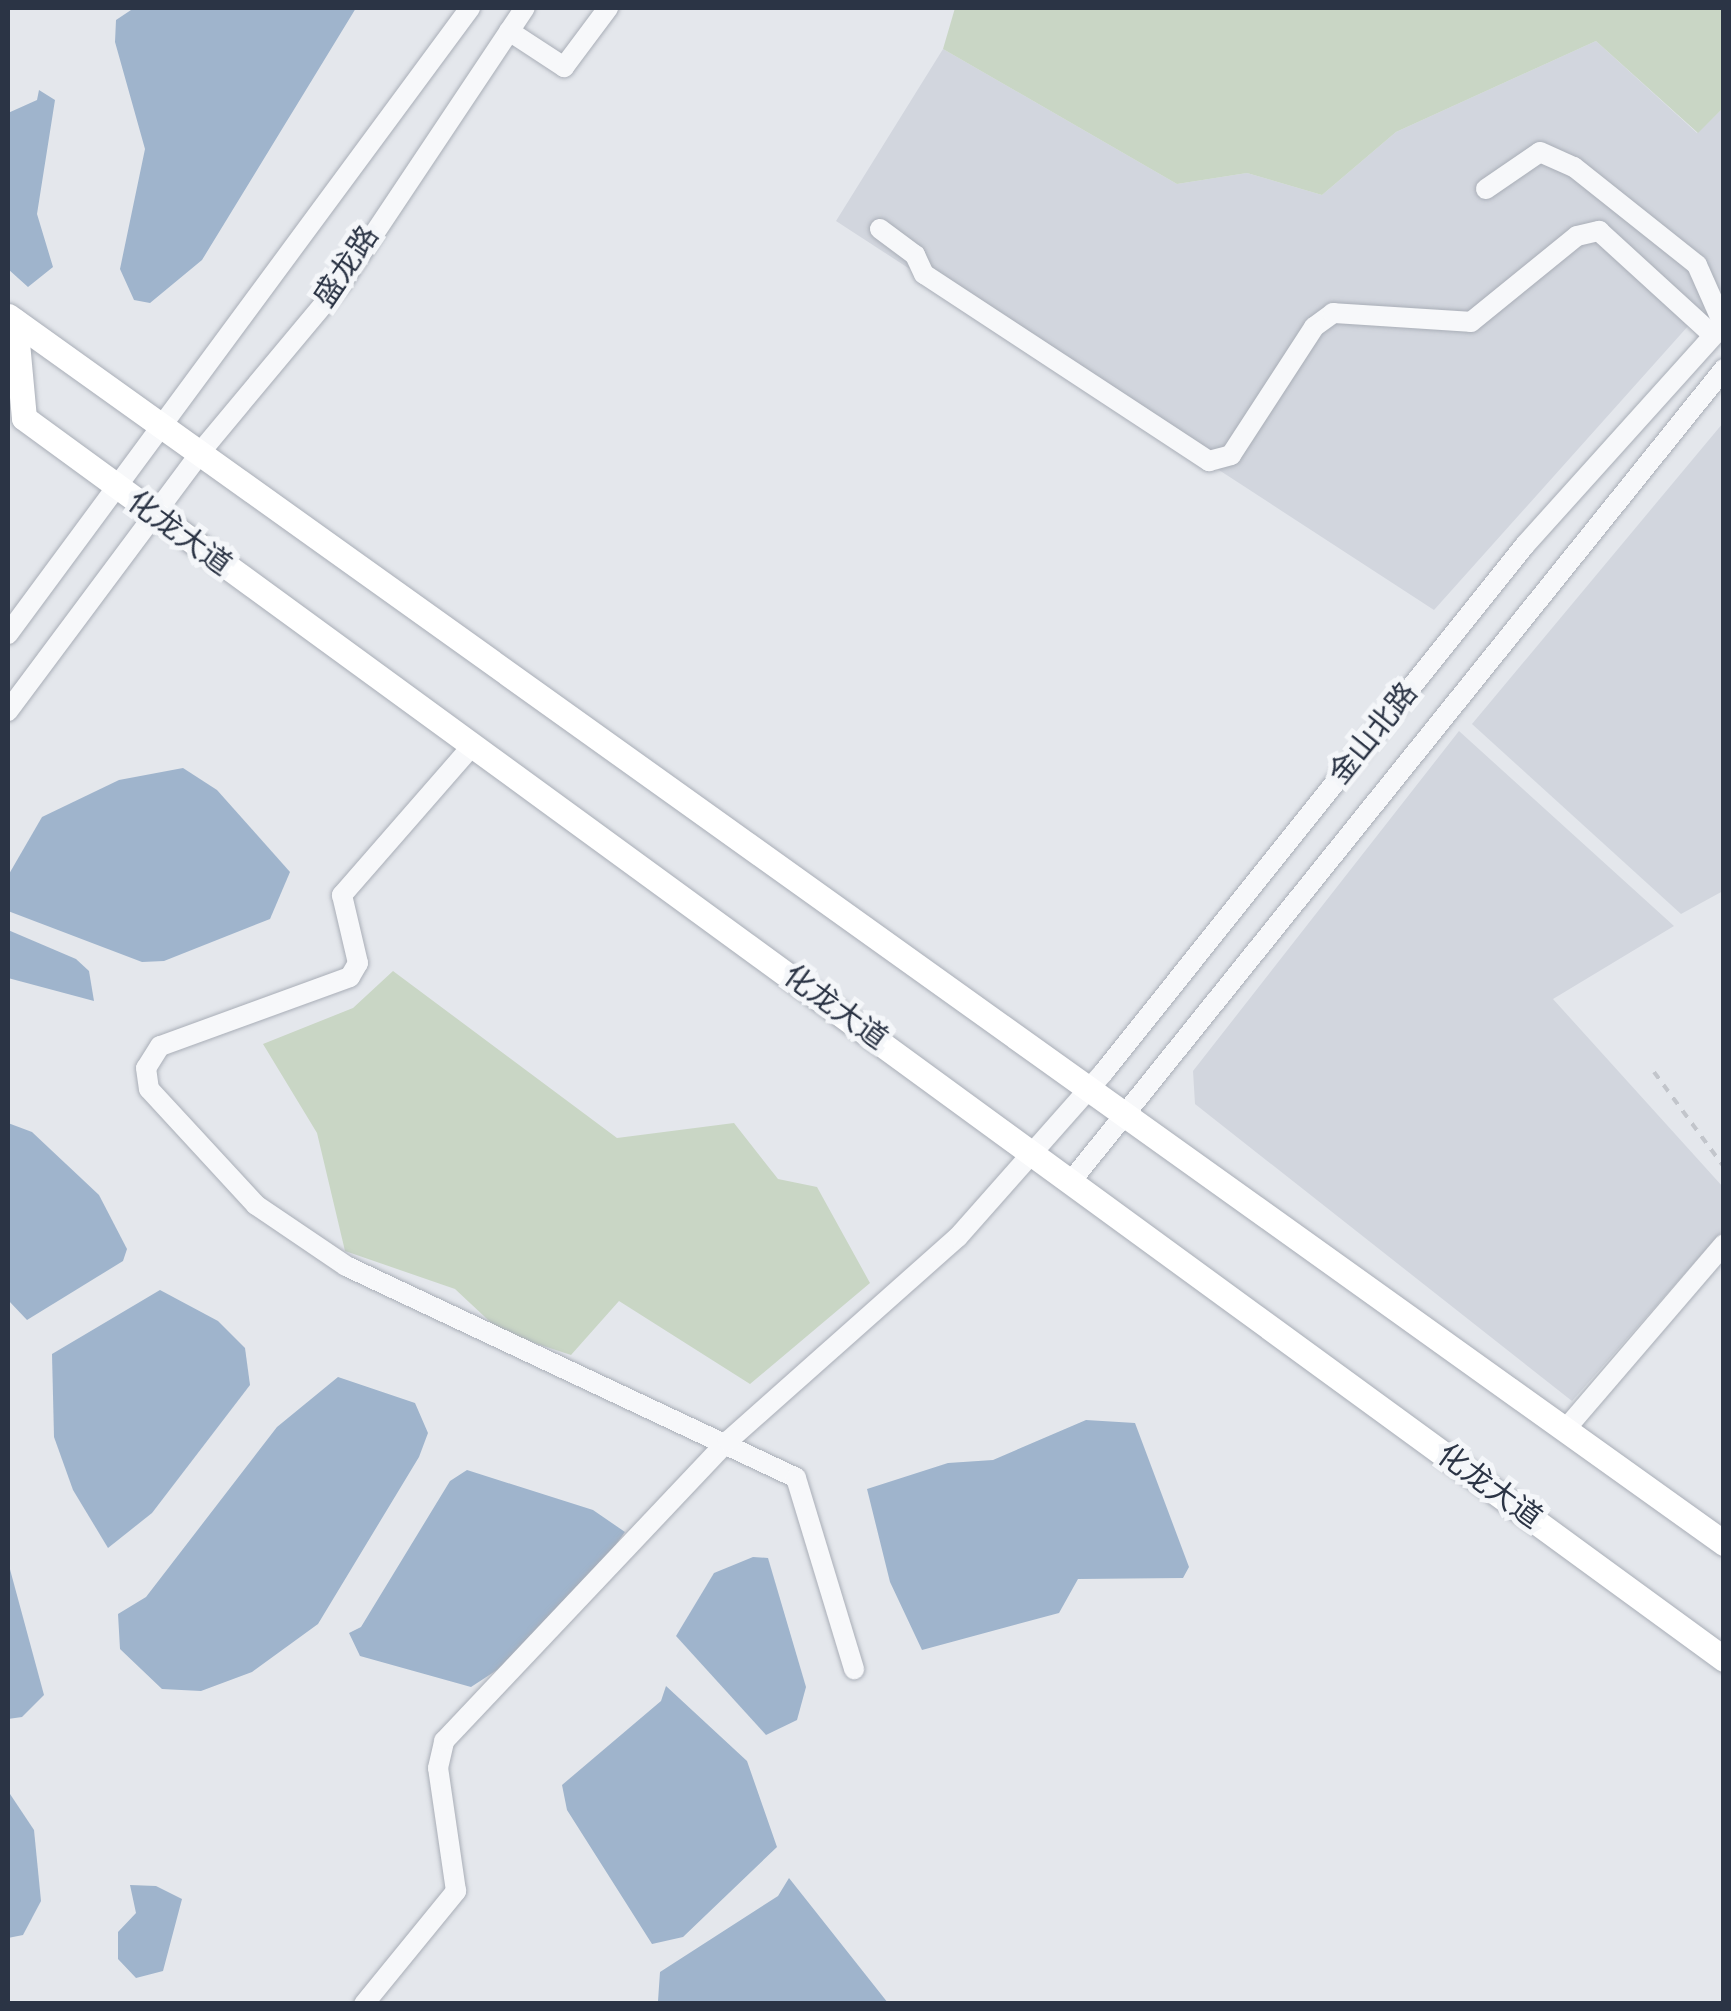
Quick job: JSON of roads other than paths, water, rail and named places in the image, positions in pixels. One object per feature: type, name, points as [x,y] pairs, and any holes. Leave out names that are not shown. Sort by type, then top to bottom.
[{"type":"main road","name":"化龙大道","points":[[11,318],[203,448],[1084,1091],[1724,1543]]},
{"type":"main road","name":"化龙大道","points":[[11,318],[14,374],[24,418],[114,488],[1034,1152],[1724,1659]]},
{"type":"street","points":[[514,16],[564,67],[608,8]]},
{"type":"street","name":"盛龙路","points":[[8,634],[458,13]]},
{"type":"street","name":"盛龙路","points":[[8,710],[203,448],[342,282],[514,16]]},
{"type":"street","points":[[1486,189],[1540,152],[1574,167],[1697,265],[1721,328]]},
{"type":"street","points":[[880,229],[915,256],[924,274],[1209,460],[1231,455],[1314,327],[1332,313],[1471,322],[1577,236],[1599,232],[1721,328]]},
{"type":"street","name":"金山北路","points":[[364,2004],[456,1891],[438,1768],[444,1740],[728,1441],[958,1238],[1084,1091],[1525,546],[1721,328]]},
{"type":"street","name":"金山北路","points":[[1072,1180],[1126,1121],[1724,369]]},
{"type":"street","points":[[472,746],[342,895],[358,963],[350,977],[318,995],[160,1046],[146,1068],[149,1088],[256,1205],[346,1266],[660,1420],[728,1441],[796,1478],[854,1669]]},
{"type":"street","points":[[1564,1431],[1724,1244]]},
{"type":"water","points":[[134,8],[356,8],[202,260],[150,303],[134,300],[120,269],[145,149],[115,42],[116,20]]},
{"type":"water","points":[[39,90],[55,100],[37,214],[53,267],[28,287],[8,269],[8,113],[37,100]]},
{"type":"water","points":[[183,768],[217,790],[290,872],[270,919],[164,961],[142,962],[8,911],[9,874],[42,817],[119,780]]},
{"type":"water","points":[[8,930],[76,959],[89,971],[94,1001],[8,978]]},
{"type":"water","points":[[8,1123],[32,1132],[99,1195],[127,1249],[123,1261],[27,1320],[8,1300]]},
{"type":"water","points":[[160,1290],[218,1321],[245,1348],[250,1385],[152,1513],[108,1548],[73,1490],[54,1437],[52,1354]]},
{"type":"water","points":[[338,1377],[415,1403],[428,1433],[419,1457],[318,1624],[252,1672],[201,1691],[162,1689],[120,1649],[118,1614],[146,1597],[277,1427]]},
{"type":"water","points":[[1086,1420],[1135,1423],[1189,1567],[1183,1578],[1078,1579],[1059,1613],[922,1650],[890,1582],[867,1489],[948,1463],[993,1460]]},
{"type":"water","points":[[467,1470],[593,1510],[625,1532],[549,1636],[471,1687],[360,1656],[349,1633],[361,1627],[450,1481]]},
{"type":"water","points":[[753,1557],[768,1558],[806,1687],[797,1720],[766,1735],[676,1636],[714,1573]]},
{"type":"water","points":[[8,1562],[44,1695],[22,1717],[8,1719]]},
{"type":"water","points":[[666,1686],[747,1761],[777,1847],[683,1937],[652,1944],[567,1810],[562,1785],[661,1701]]},
{"type":"water","points":[[8,1791],[34,1830],[41,1901],[23,1935],[8,1938]]},
{"type":"water","points":[[789,1878],[888,2003],[658,2001],[660,1972],[778,1896]]},
{"type":"water","points":[[130,1885],[156,1886],[182,1899],[163,1971],[136,1978],[118,1959],[118,1932],[136,1913]]}]
